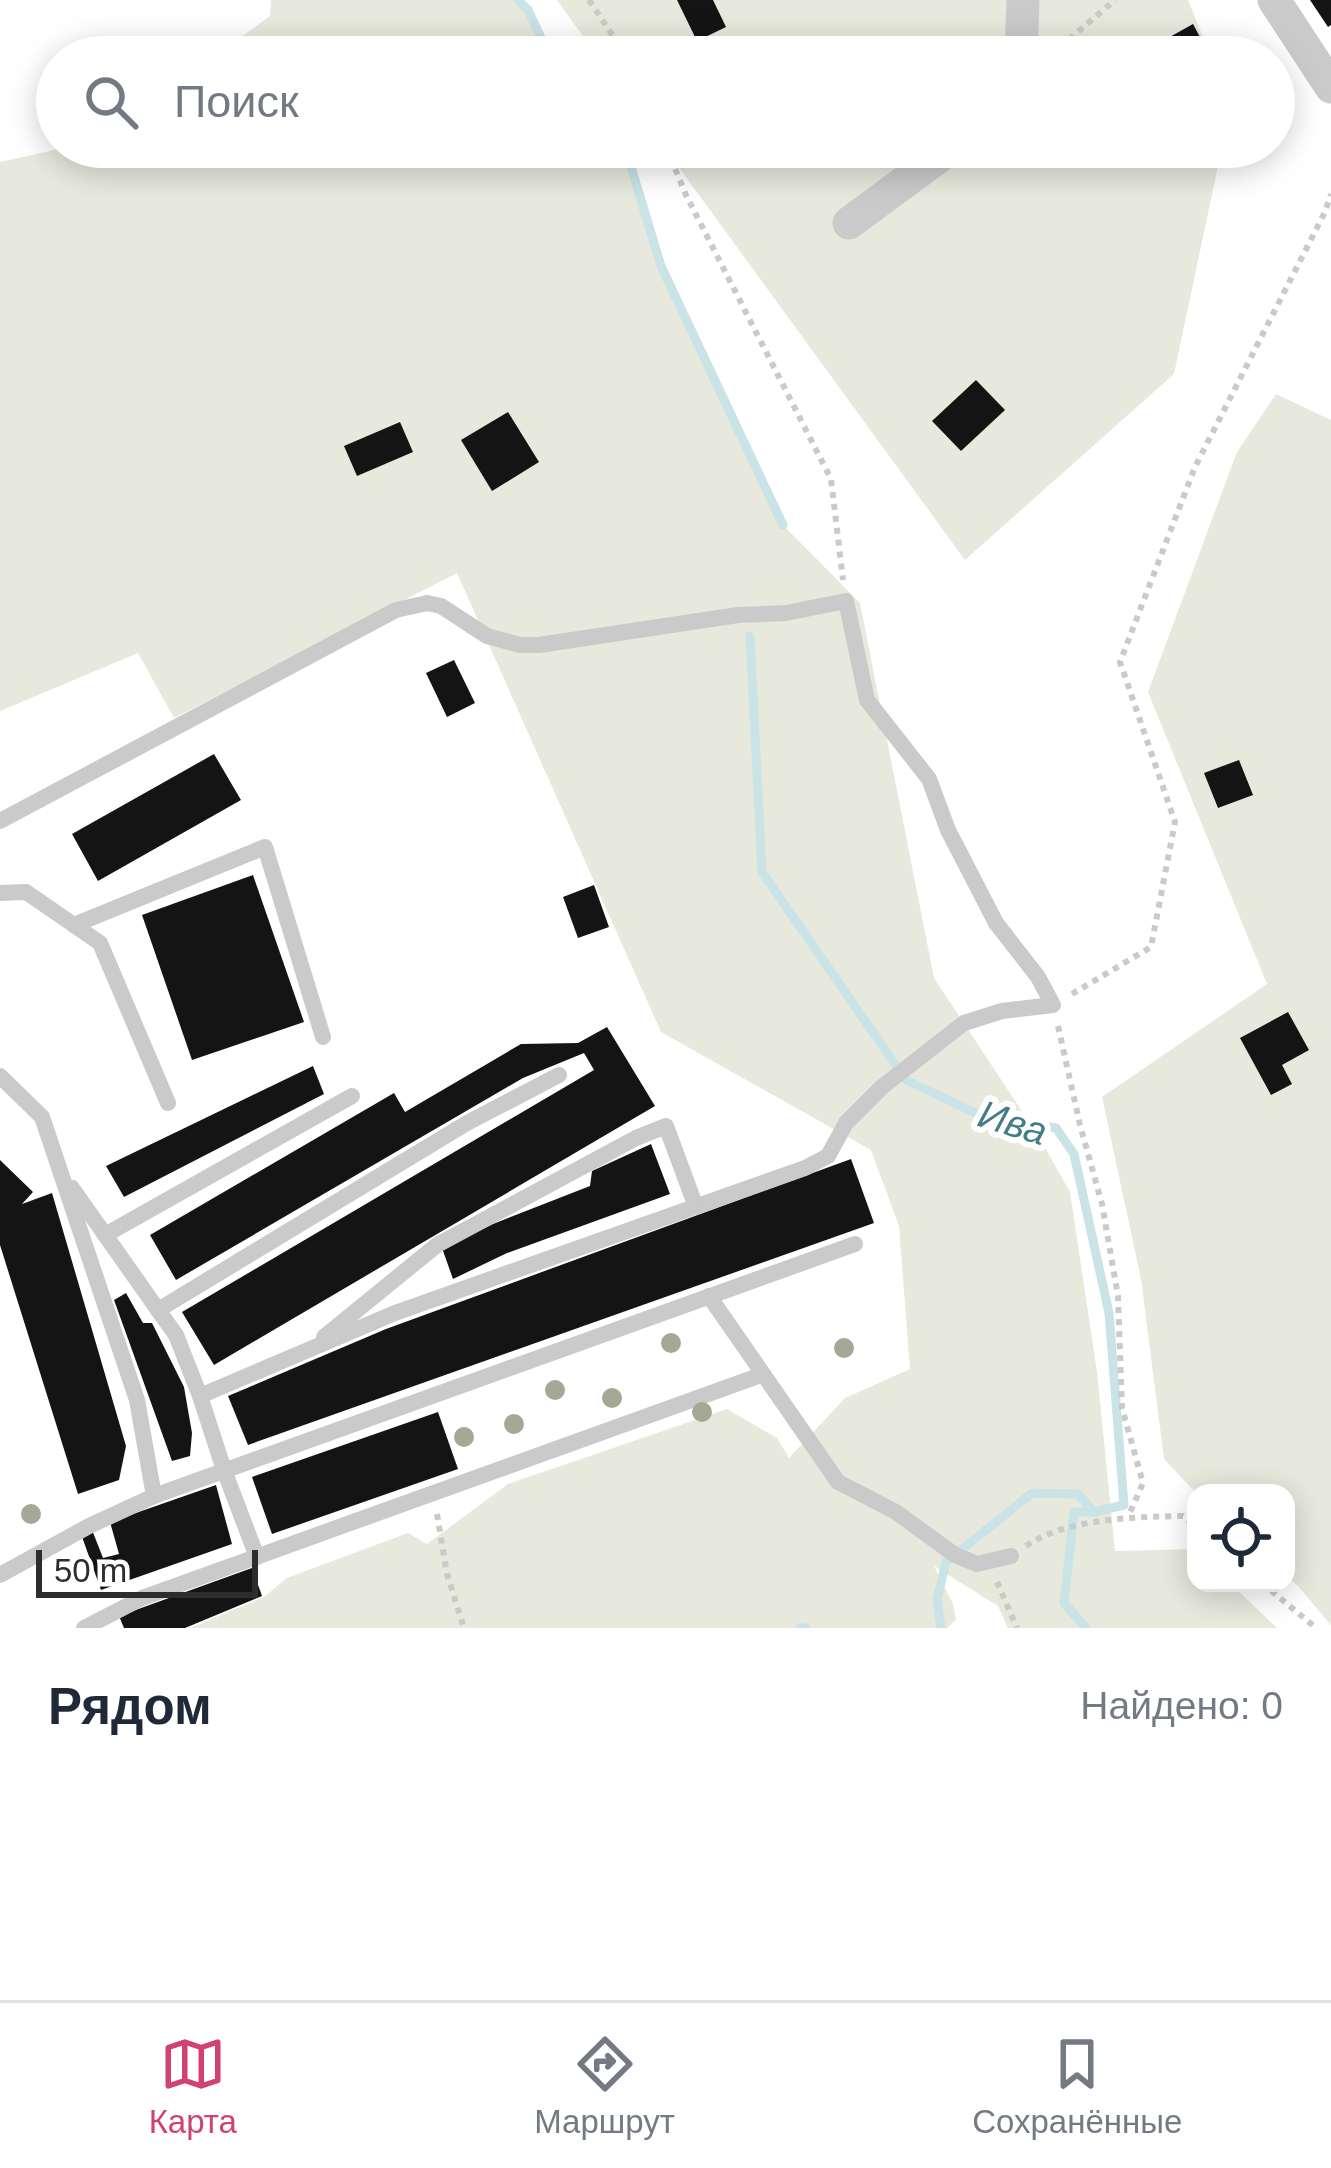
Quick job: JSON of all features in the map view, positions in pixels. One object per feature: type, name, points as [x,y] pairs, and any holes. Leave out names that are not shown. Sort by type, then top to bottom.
[{"type":"street","points":[[1021,36],[1022,0]]},
{"type":"street","points":[[1274,0],[1331,87]]},
{"type":"street","points":[[849,223],[924,168]]},
{"type":"lane","points":[[0,821],[414,604],[441,606],[487,636],[520,645],[786,613],[846,601],[867,700],[929,779],[948,830],[996,923],[1038,977],[1053,1005],[1002,1011],[964,1023],[882,1087],[846,1123],[829,1156],[805,1168],[395,1313],[200,1396]]},
{"type":"lane","points":[[74,926],[265,847],[323,1037]]},
{"type":"lane","points":[[0,893],[26,892],[100,943],[168,1103]]},
{"type":"lane","points":[[158,1310],[466,1123],[559,1075]]},
{"type":"lane","points":[[0,1076],[42,1117],[137,1400],[154,1496]]},
{"type":"lane","points":[[105,1235],[352,1096]]},
{"type":"lane","points":[[310,1349],[437,1245],[666,1126],[696,1207]]},
{"type":"lane","points":[[60,1171],[176,1335],[257,1557]]},
{"type":"lane","points":[[0,1575],[154,1496],[855,1244]]},
{"type":"lane","points":[[709,1296],[838,1482],[896,1512],[955,1555],[977,1564],[1011,1556]]},
{"type":"lane","points":[[84,1628],[142,1598],[760,1375]]},
{"type":"path","points":[[589,0],[613,36]]},
{"type":"path","points":[[1073,36],[1115,0]]},
{"type":"path","points":[[675,168],[831,478],[846,601]]},
{"type":"path","points":[[1128,1517],[1143,1483],[1122,1408],[1118,1296],[1102,1204],[1053,1005],[1151,947],[1175,822],[1120,662],[1195,467],[1331,194]]},
{"type":"path","points":[[433,1493],[447,1574],[464,1628]]},
{"type":"path","points":[[1045,1533],[1128,1517],[1187,1519]]},
{"type":"path","points":[[1273,1592],[1316,1628]]},
{"type":"shaded area","points":[[271,0],[518,0],[540,36],[243,36],[270,16]]},
{"type":"shaded area","points":[[557,0],[1188,0],[1203,36],[583,36]]},
{"type":"shaded area","points":[[36,154],[36,168],[631,168],[661,266],[783,525],[860,603],[934,978],[1070,1192],[1097,1372],[1115,1551],[1187,1549],[1187,1592],[1239,1592],[1277,1628],[1008,1628],[998,1606],[934,1566],[953,1604],[956,1620],[947,1628],[190,1628],[264,1597],[287,1578],[408,1533],[427,1544],[508,1484],[727,1409],[777,1438],[789,1458],[845,1398],[910,1369],[899,1226],[871,1150],[661,1032],[457,573],[174,718],[138,653],[0,711],[0,162]]},
{"type":"shaded area","points":[[679,168],[1218,168],[1174,374],[965,560]]},
{"type":"shaded area","points":[[1276,394],[1331,420],[1331,1625],[1295,1583],[1295,1484],[1188,1484],[1164,1459],[1141,1279],[1102,1097],[1267,984],[1148,692],[1237,452]]},
{"type":"building","points":[[677,0],[713,0],[726,27],[695,36]]},
{"type":"building","points":[[1310,0],[1331,0],[1331,25],[1328,27]]},
{"type":"building","points":[[1193,24],[1199,36],[1172,36]]},
{"type":"building","points":[[976,380],[1005,410],[961,451],[932,421]]},
{"type":"building","points":[[508,412],[539,462],[492,491],[461,440]]},
{"type":"building","points":[[400,422],[413,452],[357,476],[344,446]]},
{"type":"building","points":[[454,660],[475,703],[447,717],[426,673]]},
{"type":"building","points":[[214,754],[241,800],[98,881],[72,834]]},
{"type":"building","points":[[1239,760],[1253,795],[1218,808],[1204,773]]},
{"type":"building","points":[[253,875],[304,1022],[192,1060],[142,915]]},
{"type":"building","points":[[594,885],[609,927],[578,938],[563,897]]},
{"type":"building","points":[[1288,1012],[1309,1050],[1282,1065],[1292,1084],[1271,1095],[1240,1038]]},
{"type":"building","points":[[607,1027],[655,1106],[214,1365],[182,1312],[594,1070],[584,1053],[523,1078],[176,1280],[150,1235],[394,1093],[405,1112],[521,1044],[578,1043]]},
{"type":"building","points":[[313,1066],[324,1094],[124,1197],[106,1166]]},
{"type":"building","points":[[651,1144],[670,1194],[507,1253],[453,1279],[442,1248],[590,1186],[592,1171]]},
{"type":"building","points":[[851,1159],[874,1223],[248,1445],[228,1396],[386,1329]]},
{"type":"building","points":[[0,1160],[33,1192],[22,1204],[52,1193],[126,1446],[119,1480],[78,1494],[0,1245]]},
{"type":"building","points":[[126,1293],[143,1323],[152,1323],[184,1387],[192,1433],[190,1456],[172,1461],[114,1300]]},
{"type":"building","points":[[438,1412],[458,1469],[272,1534],[252,1477]]},
{"type":"building","points":[[216,1485],[232,1544],[101,1590],[81,1534],[92,1530],[103,1558],[119,1554],[110,1522]]},
{"type":"building","points":[[252,1568],[262,1596],[185,1628],[124,1628],[119,1616]]},
{"type":"waterway","name":"Ива","points":[[518,0],[540,36]]},
{"type":"waterway","name":"Ива","points":[[631,168],[661,266],[783,525]]},
{"type":"waterway","name":"Ива","points":[[750,636],[762,872],[906,1080],[984,1117],[1056,1128],[1074,1154],[1109,1313],[1124,1505],[1074,1512],[1064,1603],[1086,1628]]},
{"type":"waterway","points":[[941,1628],[937,1600],[946,1562],[1032,1493],[1078,1494],[1094,1512]]},
{"type":"waterway","points":[[800,1628],[806,1628]]}]
